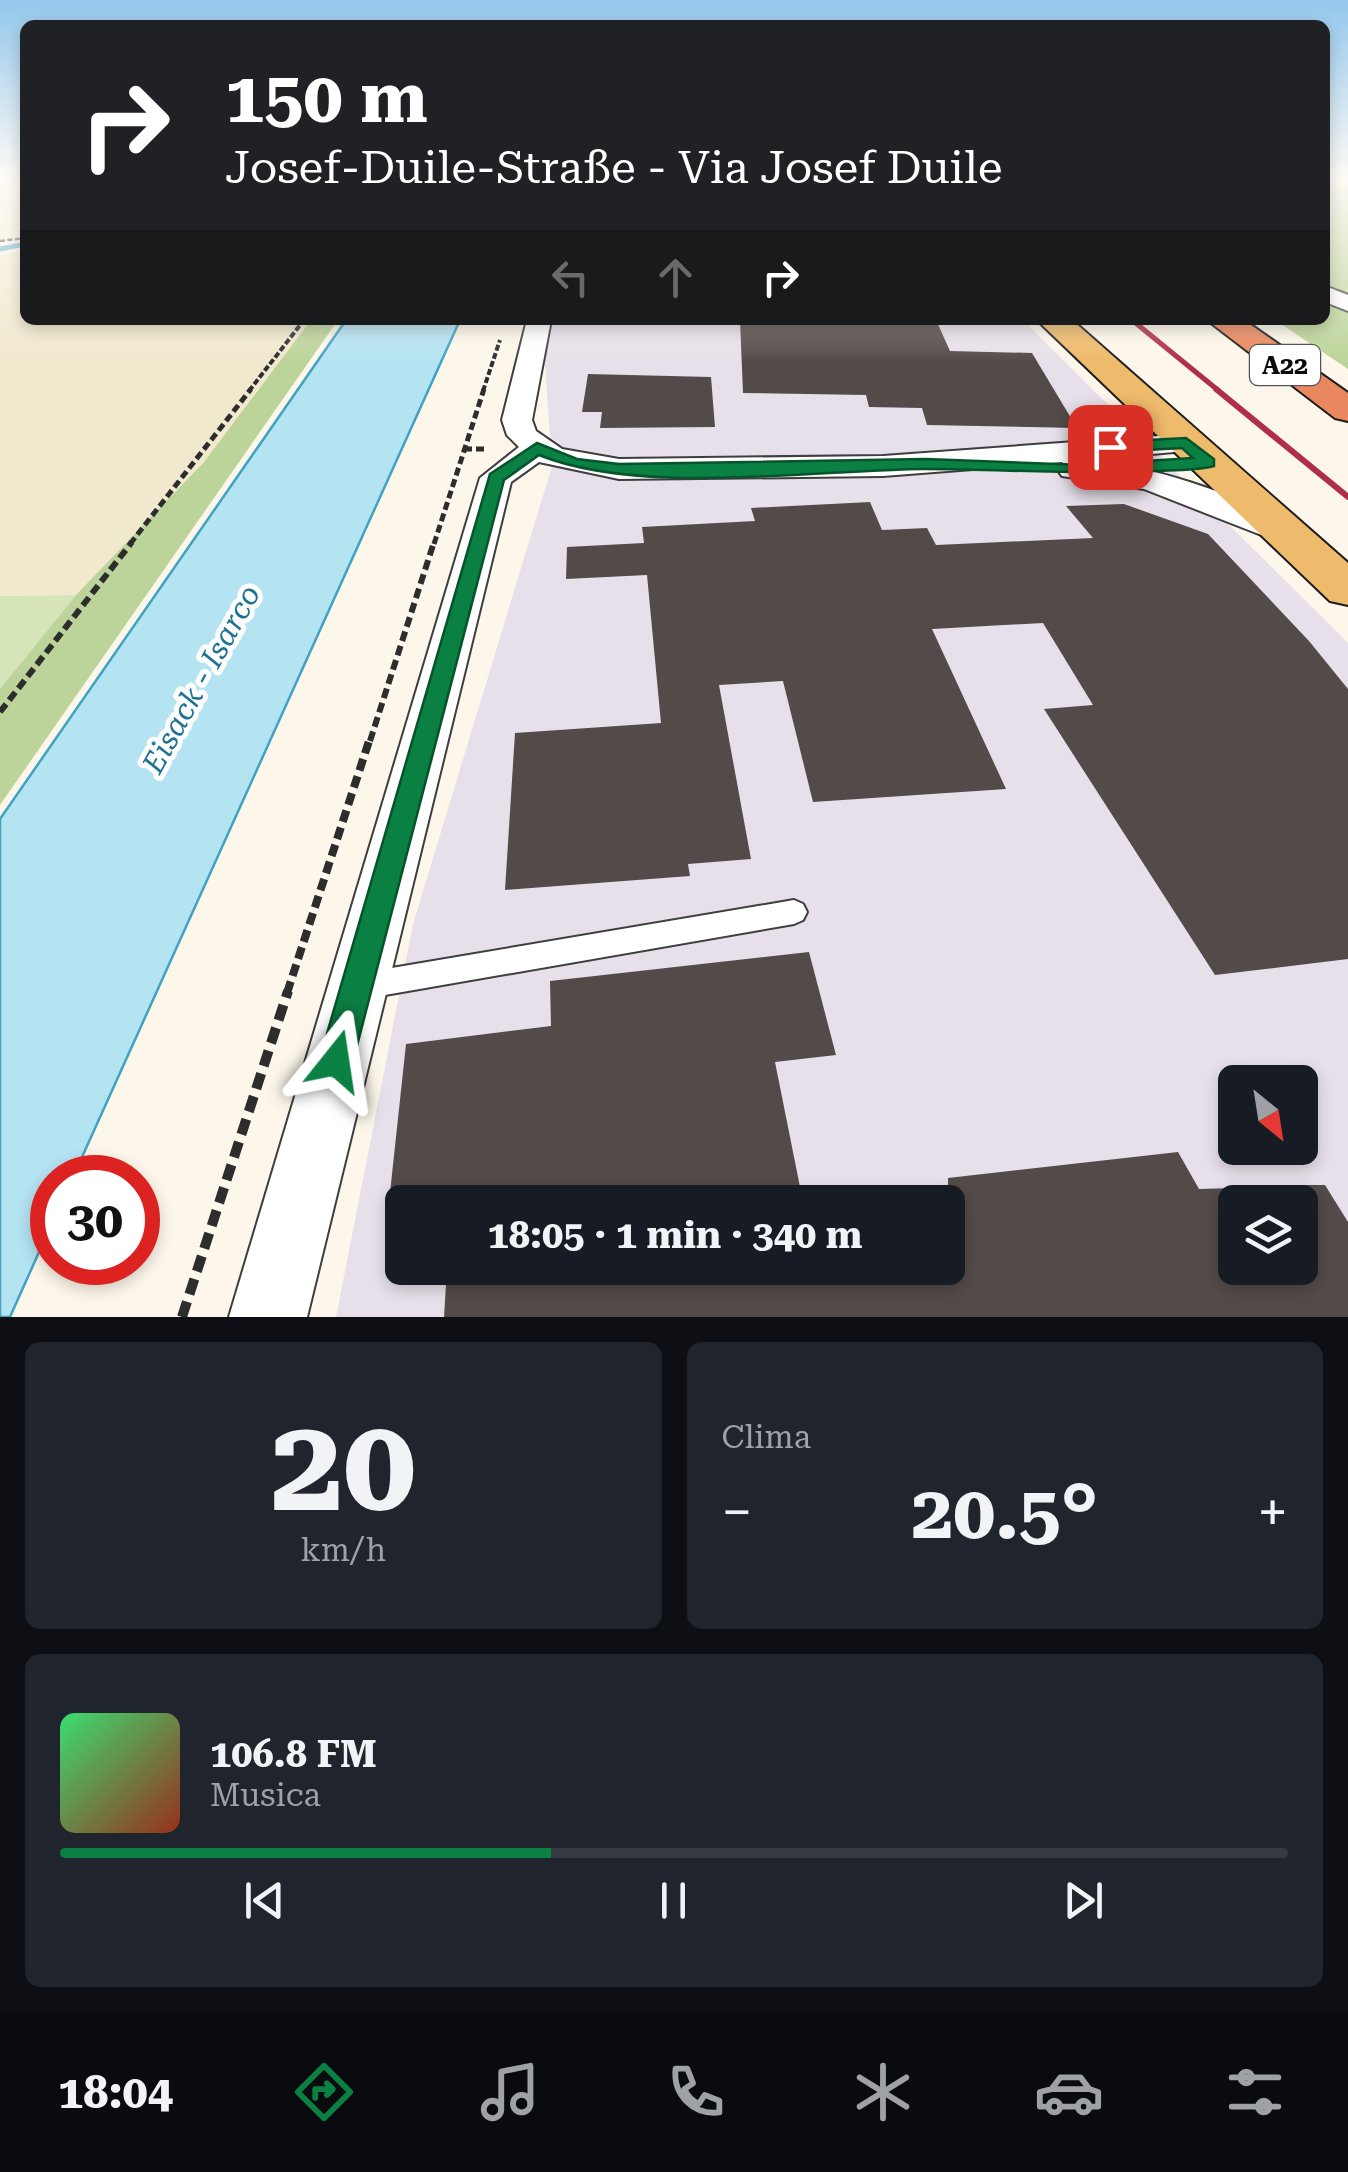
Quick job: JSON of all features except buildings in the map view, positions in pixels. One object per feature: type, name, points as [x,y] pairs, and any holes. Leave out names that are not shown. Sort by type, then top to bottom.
[{"type":"highway","name":"A22","points":[[1230,325],[1348,410]]},
{"type":"highway","name":"A22","points":[[1258,325],[1348,387]]},
{"type":"main road","points":[[1058,325],[1348,590]]},
{"type":"street","points":[[538,325],[516,420],[522,435],[537,448],[574,463],[619,469],[926,464],[1084,470],[1140,477],[1183,488],[1282,530]]},
{"type":"street","points":[[268,1317],[496,478],[537,448]]},
{"type":"street","points":[[926,464],[1072,449],[1197,453]]},
{"type":"street","points":[[1084,470],[1197,453]]},
{"type":"lane","points":[[355,988],[794,912]]},
{"type":"path","points":[[0,712],[300,325]]},
{"type":"path","points":[[182,1317],[500,338]]},
{"type":"shaded area","points":[[20,251],[20,325],[313,325],[204,462],[76,595],[0,596],[0,255]]},
{"type":"shaded area","points":[[542,325],[1028,325],[1348,643],[1348,1317],[336,1317],[413,924],[552,466]]},
{"type":"green space","points":[[1330,240],[1348,240],[1348,369],[1282,325],[1330,325]]},
{"type":"green space","points":[[307,325],[335,325],[0,805],[0,689],[76,595],[204,462]]},
{"type":"green space","points":[[76,595],[0,689],[0,596]]},
{"type":"water","name":"Eisack - Isarco","points":[[343,325],[458,325],[83,1155],[30,1155],[30,1272],[10,1317],[0,1317],[0,819]]},
{"type":"waterway","points":[[0,249],[20,245]]},
{"type":"railway","points":[[1138,325],[1219,391]]},
{"type":"railway","points":[[1216,389],[1348,497]]},
{"type":"route","points":[[336,1061],[496,478],[537,448],[574,463],[687,471],[926,464],[1084,470],[1208,463],[1186,443],[1110,447]]}]
